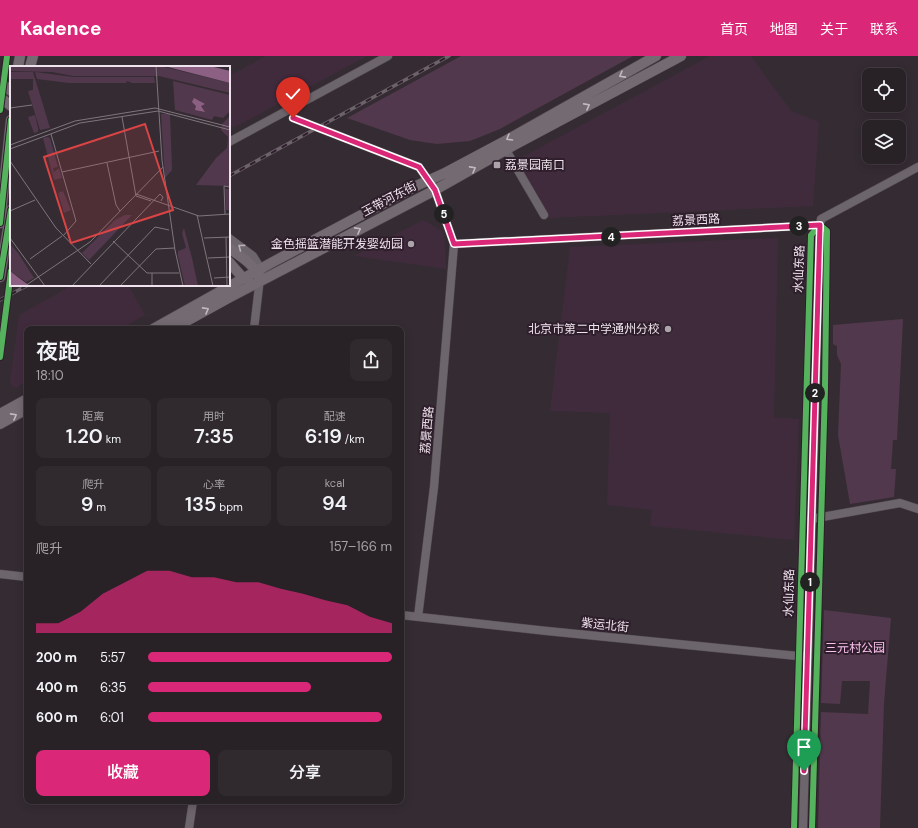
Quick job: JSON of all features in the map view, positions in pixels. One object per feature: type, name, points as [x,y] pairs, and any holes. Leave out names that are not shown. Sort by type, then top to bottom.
[{"type":"main road","points":[[18,66],[20,56]]},
{"type":"main road","points":[[30,66],[33,56]]},
{"type":"main road","name":"玉带河东街","points":[[230,285],[416,186],[429,181],[507,140],[656,56]]},
{"type":"main road","name":"玉带河东街","points":[[178,326],[435,190],[681,56]]},
{"type":"main road","points":[[0,82],[10,90]]},
{"type":"main road","points":[[0,98],[10,105]]},
{"type":"main road","points":[[0,223],[10,129]]},
{"type":"main road","points":[[0,277],[10,216]]},
{"type":"main road","points":[[230,249],[259,270],[260,282],[243,278],[230,263]]},
{"type":"main road","name":"玉带河东街","points":[[158,326],[228,286]]},
{"type":"main road","points":[[0,414],[24,401]]},
{"type":"main road","points":[[0,424],[24,411]]},
{"type":"street","points":[[230,141],[388,56]]},
{"type":"street","name":"荔景西路","points":[[293,118],[419,167],[435,190],[454,244],[434,487],[418,617]]},
{"type":"street","points":[[506,150],[544,215]]},
{"type":"street","points":[[820,225],[821,219],[918,167]]},
{"type":"street","name":"荔景西路","points":[[454,244],[820,225]]},
{"type":"street","name":"水仙东路","points":[[803,828],[820,225]]},
{"type":"street","points":[[230,239],[253,256],[259,270]]},
{"type":"street","points":[[254,326],[260,282]]},
{"type":"street","points":[[811,518],[900,503],[918,509]]},
{"type":"street","points":[[0,574],[24,577]]},
{"type":"street","name":"紫运北街","points":[[404,615],[808,657]]},
{"type":"street","points":[[189,828],[193,804]]},
{"type":"shaded area","points":[[266,56],[367,56],[233,128],[230,123],[230,75]]},
{"type":"shaded area","points":[[710,56],[751,56],[791,111],[819,122],[813,206],[549,218],[515,161]]},
{"type":"shaded area","name":"金色摇篮潜能开发婴幼园","points":[[423,220],[444,232],[446,269],[354,256]]},
{"type":"shaded area","name":"北京市第二中学通州分校","points":[[778,238],[774,417],[799,419],[794,540],[650,526],[652,510],[607,505],[610,413],[550,411],[570,247]]},
{"type":"shaded area","points":[[71,286],[129,286],[145,315],[126,326],[24,326],[24,383],[16,388],[10,384],[19,315]]},
{"type":"green space","points":[[461,56],[633,56],[500,129],[470,141],[437,144],[410,140],[347,118]]},
{"type":"green space","points":[[903,319],[897,440],[893,440],[891,469],[896,469],[894,497],[850,504],[838,435],[841,364],[837,355],[837,346],[833,344],[833,325]]},
{"type":"green space","name":"三元村公园","points":[[824,610],[891,618],[884,703],[880,828],[818,828],[821,712],[868,714],[870,681],[842,681],[840,704],[821,703]]},
{"type":"railway","points":[[230,175],[449,56]]},
{"type":"railway","points":[[0,300],[26,286]]},
{"type":"cycle path","points":[[0,110],[7,56]]},
{"type":"cycle path","points":[[0,223],[10,129]]},
{"type":"cycle path","points":[[0,277],[10,216]]},
{"type":"cycle path","points":[[794,828],[811,235],[820,225],[827,231],[825,389],[812,828]]},
{"type":"cycle path","points":[[0,357],[10,279]]},
{"type":"place","name":"荔景园南口","points":[[497,165]]},
{"type":"place","name":"金色摇篮潜能开发婴幼园","points":[[411,244]]},
{"type":"place","name":"北京市第二中学通州分校","points":[[668,329]]},
{"type":"route","points":[[293,118],[419,167],[435,190],[454,244],[820,225],[804,771]]}]
